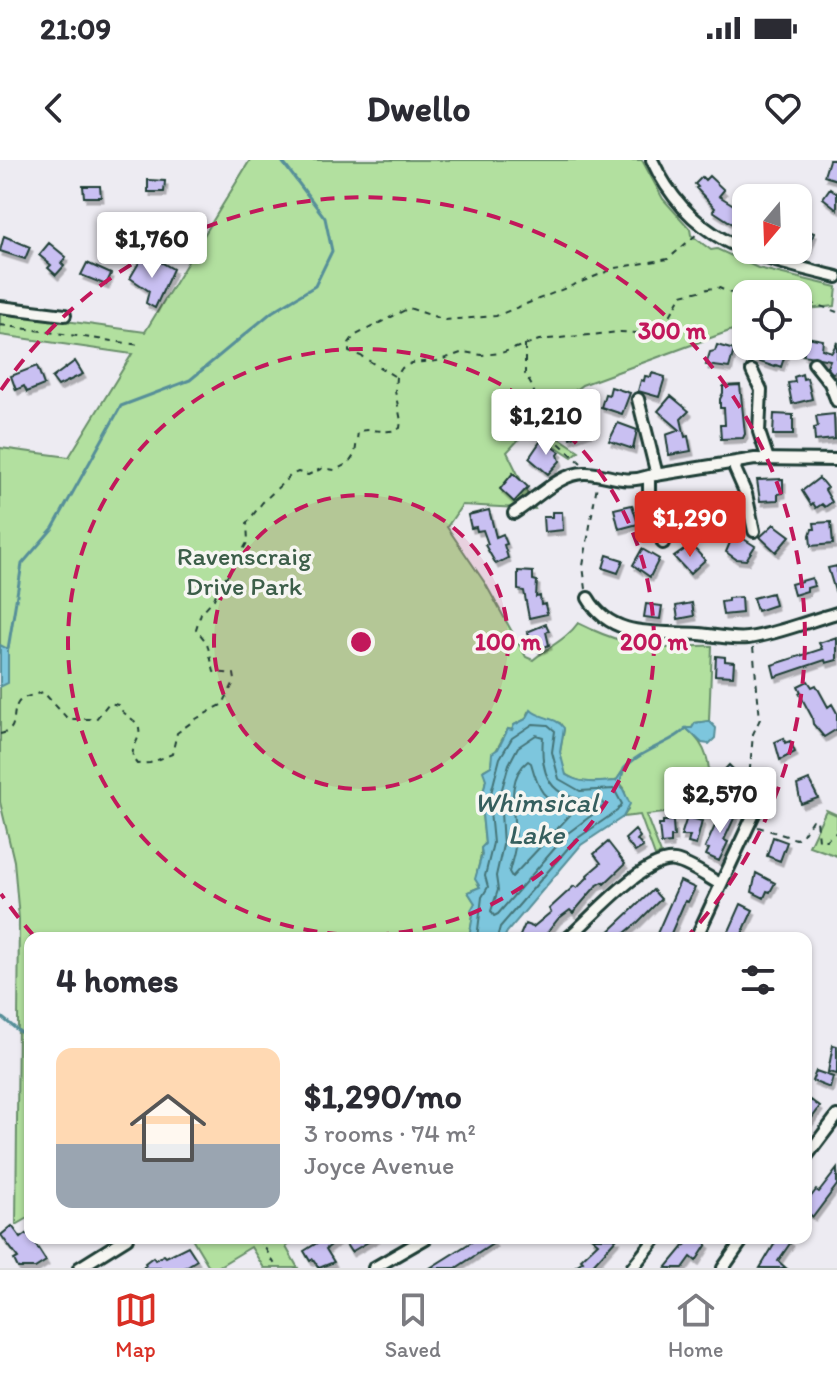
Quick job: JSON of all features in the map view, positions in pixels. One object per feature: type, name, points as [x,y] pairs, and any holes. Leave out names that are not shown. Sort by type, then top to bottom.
[{"type":"street","points":[[652,160],[677,200],[706,229],[755,256],[837,277]]},
{"type":"street","points":[[0,307],[65,315]]},
{"type":"street","points":[[814,363],[830,383],[837,401]]},
{"type":"street","points":[[752,371],[760,384],[759,432],[768,459]]},
{"type":"street","points":[[638,399],[653,475],[649,499],[663,543]]},
{"type":"street","points":[[514,513],[569,476],[592,474],[629,480],[768,459],[837,460]]},
{"type":"street","points":[[737,462],[735,469],[746,494],[754,531]]},
{"type":"street","points":[[588,598],[603,616],[635,631],[654,634],[752,637],[837,613]]},
{"type":"street","points":[[699,932],[759,803]]},
{"type":"street","points":[[575,932],[638,874],[664,861],[674,861],[720,884]]},
{"type":"street","points":[[812,1149],[837,1116]]},
{"type":"street","points":[[79,1268],[117,1244]]},
{"type":"street","points":[[374,1268],[416,1244]]},
{"type":"street","points":[[632,1268],[651,1244]]},
{"type":"street","points":[[723,1268],[740,1244]]},
{"type":"path","points":[[396,377],[349,352],[347,349],[354,336],[409,308],[445,320],[496,316],[616,268],[668,259],[689,239],[706,229]]},
{"type":"path","points":[[0,734],[13,727],[17,704],[22,699],[43,692],[68,719],[96,719],[109,703],[118,705],[124,715],[138,723],[140,728],[132,757],[137,764],[150,763],[172,754],[177,733],[223,704],[235,680],[231,672],[214,672],[207,643],[196,629],[201,613],[214,599],[221,582],[248,541],[247,523],[262,503],[291,475],[298,472],[308,475],[323,468],[335,470],[349,463],[355,454],[358,432],[368,429],[391,432],[400,428],[395,391],[396,377],[402,368],[464,352],[482,355],[501,353],[539,340],[620,332],[655,334],[663,328],[682,295],[717,287],[732,294]]},
{"type":"path","points":[[812,303],[837,312]]},
{"type":"path","points":[[0,325],[140,345]]},
{"type":"path","points":[[524,344],[525,374],[533,388],[539,414],[550,435],[592,474],[599,489],[583,566],[588,598]]},
{"type":"path","points":[[752,637],[760,719],[753,734],[750,768],[759,803]]},
{"type":"path","points":[[750,825],[796,839],[802,836],[812,820],[817,820],[819,840],[826,840],[837,832]]},
{"type":"path","points":[[263,1244],[277,1268]]},
{"type":"green space","name":"Ravenscraig Drive Park","points":[[250,160],[642,160],[663,199],[690,229],[691,235],[711,250],[717,249],[732,256],[732,264],[749,264],[808,280],[732,280],[732,330],[582,385],[545,414],[558,437],[579,451],[572,457],[552,444],[537,420],[507,452],[535,509],[462,505],[447,527],[485,583],[526,657],[533,660],[578,623],[610,637],[644,646],[712,646],[709,721],[695,723],[687,729],[696,737],[706,755],[711,808],[646,815],[661,854],[655,856],[640,815],[623,817],[628,810],[624,788],[620,783],[624,769],[616,781],[589,782],[570,777],[564,773],[560,752],[564,730],[560,723],[529,712],[526,719],[514,725],[512,730],[508,729],[492,758],[491,766],[484,770],[486,779],[481,804],[485,844],[481,848],[477,874],[480,887],[468,892],[475,903],[470,932],[24,932],[24,1220],[16,1225],[19,919],[14,861],[0,802],[0,448],[69,457],[132,354],[0,335],[0,312],[145,332]]},
{"type":"green space","name":"Ravenscraig Drive Park","points":[[812,281],[837,287],[835,306],[812,308]]},
{"type":"green space","points":[[826,810],[837,815],[837,856],[809,846]]},
{"type":"green space","points":[[196,1244],[290,1244],[286,1247],[298,1268],[264,1268],[251,1247],[216,1268],[210,1268]]},
{"type":"water","points":[[0,645],[8,649],[8,683],[0,687]]},
{"type":"water","name":"Whimsical Lake","points":[[531,710],[564,728],[560,752],[566,775],[584,782],[616,781],[624,769],[620,783],[630,804],[623,817],[581,845],[507,932],[470,932],[471,910],[475,903],[468,892],[480,887],[475,879],[481,848],[485,844],[481,804],[486,779],[483,771],[491,766],[492,753],[498,749],[508,729],[512,730],[514,725],[526,719]]},
{"type":"water","points":[[709,721],[716,728],[715,738],[709,744],[702,743],[686,728],[692,728],[695,723]]},
{"type":"building","points":[[829,160],[837,160],[837,180],[824,176]]},
{"type":"building","points":[[709,176],[724,190],[719,196],[732,204],[732,223],[713,211],[715,208],[696,188],[695,184],[702,177],[705,180]]},
{"type":"building","points":[[148,180],[165,181],[164,192],[148,192]]},
{"type":"building","points":[[83,186],[100,186],[101,197],[84,197]]},
{"type":"building","points":[[830,188],[837,193],[837,209],[823,198]]},
{"type":"building","points":[[4,236],[30,247],[25,259],[0,251]]},
{"type":"building","points":[[49,243],[66,257],[61,263],[64,266],[56,275],[48,268],[51,265],[39,255]]},
{"type":"building","points":[[143,260],[156,268],[159,261],[173,269],[155,308],[146,303],[149,291],[130,278]]},
{"type":"building","points":[[87,263],[111,274],[106,285],[81,275]]},
{"type":"building","points":[[812,338],[823,340],[822,349],[832,352],[837,342],[837,372],[832,373],[827,367],[830,360],[812,357]]},
{"type":"building","points":[[717,345],[732,349],[729,368],[706,365],[710,352],[715,351]]},
{"type":"building","points":[[754,360],[783,360],[781,367]]},
{"type":"building","points":[[75,361],[83,374],[58,386],[52,378]]},
{"type":"building","points":[[37,366],[44,385],[27,392],[24,386],[16,390],[11,376]]},
{"type":"building","points":[[652,373],[665,377],[659,397],[638,391],[641,380],[644,381],[645,376],[651,377]]},
{"type":"building","points":[[802,374],[803,379],[807,378],[812,399],[792,404],[788,383],[795,382],[794,377]]},
{"type":"building","points":[[740,385],[745,434],[743,438],[721,439],[720,425],[725,425],[724,408],[720,408],[723,386]]},
{"type":"building","points":[[611,387],[630,393],[622,414],[601,407]]},
{"type":"building","points":[[671,396],[689,411],[681,419],[691,451],[669,455],[666,435],[680,430],[658,411]]},
{"type":"building","points":[[580,410],[581,414],[587,412],[592,430],[570,438],[564,415]]},
{"type":"building","points":[[774,414],[793,415],[793,435],[773,435]]},
{"type":"building","points":[[834,414],[835,439],[815,441],[814,428],[818,427],[816,416]]},
{"type":"building","points":[[618,423],[637,430],[633,449],[609,441]]},
{"type":"building","points":[[542,439],[560,452],[560,461],[548,474],[529,458]]},
{"type":"building","points":[[513,473],[528,487],[514,502],[500,489]]},
{"type":"building","points":[[819,478],[832,502],[816,508],[802,491]]},
{"type":"building","points":[[783,479],[783,493],[778,494],[778,500],[760,501],[757,480]]},
{"type":"building","points":[[724,494],[729,519],[717,522],[711,497]]},
{"type":"building","points":[[686,498],[690,517],[671,521],[669,510],[673,509],[672,500]]},
{"type":"building","points":[[632,505],[638,524],[619,529],[614,509]]},
{"type":"building","points":[[489,510],[496,537],[503,534],[507,544],[504,545],[508,558],[496,564],[485,545],[488,544],[483,530],[471,528],[468,515]]},
{"type":"building","points":[[552,512],[562,512],[563,530],[544,532],[543,517],[552,517]]},
{"type":"building","points":[[831,522],[833,544],[811,546],[810,535],[815,529],[814,523]]},
{"type":"building","points":[[774,524],[790,536],[776,552],[760,537]]},
{"type":"building","points":[[734,533],[755,546],[746,560],[736,559],[726,552]]},
{"type":"building","points":[[691,545],[705,560],[690,574],[674,557]]},
{"type":"building","points":[[642,549],[659,559],[650,577],[633,565]]},
{"type":"building","points":[[607,555],[623,560],[618,573],[603,568]]},
{"type":"building","points":[[837,566],[837,590],[835,591],[828,568]]},
{"type":"building","points":[[518,571],[533,572],[533,580],[537,581],[536,597],[540,596],[547,614],[529,618],[524,591],[518,590]]},
{"type":"building","points":[[812,578],[814,586],[794,595],[791,584]]},
{"type":"building","points":[[772,593],[775,605],[757,611],[753,598]]},
{"type":"building","points":[[741,597],[742,613],[723,615],[721,602]]},
{"type":"building","points":[[692,603],[694,616],[678,619],[676,606]]},
{"type":"building","points":[[646,604],[662,606],[660,619],[644,617]]},
{"type":"building","points":[[546,624],[549,645],[538,650],[527,632]]},
{"type":"building","points":[[837,637],[837,660],[826,663],[825,660],[775,677],[772,665],[822,649],[819,643]]},
{"type":"building","points":[[716,656],[734,662],[733,676],[715,675]]},
{"type":"building","points":[[808,681],[812,687],[816,685],[828,707],[832,704],[837,713],[837,729],[824,737],[813,724],[799,693],[798,686]]},
{"type":"building","points":[[784,738],[785,743],[790,741],[795,752],[780,760],[775,742]]},
{"type":"building","points":[[729,765],[741,777],[725,792],[714,781]]},
{"type":"building","points":[[809,780],[818,798],[801,804],[797,785]]},
{"type":"building","points":[[723,808],[736,814],[724,840],[728,842],[719,861],[706,855],[709,849],[705,848]]},
{"type":"building","points":[[687,817],[702,821],[696,845],[688,843],[690,836],[681,836]]},
{"type":"building","points":[[663,821],[673,821],[674,837],[671,837],[671,843],[661,844],[659,825],[663,825]]},
{"type":"building","points":[[635,830],[640,837],[637,840],[643,847],[635,852],[625,839]]},
{"type":"building","points":[[773,837],[787,842],[780,861],[767,856]]},
{"type":"building","points":[[608,842],[625,864],[604,884],[596,886],[573,913],[570,910],[558,919],[548,932],[522,932],[525,924],[533,927],[551,912],[549,909],[574,886],[577,888],[601,863],[594,854]]},
{"type":"building","points":[[756,873],[775,883],[764,898],[752,892]]},
{"type":"building","points":[[680,881],[695,888],[688,902],[685,901],[672,932],[658,932]]},
{"type":"building","points":[[653,890],[661,899],[626,932],[608,932]]},
{"type":"building","points":[[741,904],[753,910],[743,932],[729,932]]},
{"type":"building","points":[[833,1045],[837,1046],[837,1074],[828,1072]]},
{"type":"building","points":[[816,1071],[833,1077],[830,1088],[812,1081]]},
{"type":"building","points":[[812,1101],[820,1107],[812,1118]]},
{"type":"building","points":[[837,1169],[837,1185],[813,1217],[812,1195],[816,1190],[819,1192]]},
{"type":"building","points":[[12,1226],[21,1238],[24,1236],[24,1244],[35,1244],[46,1261],[35,1268],[18,1268],[14,1260],[18,1258],[1,1235]]},
{"type":"building","points":[[315,1244],[332,1244],[326,1249],[334,1262],[319,1268],[304,1251]]},
{"type":"building","points":[[346,1244],[365,1244],[351,1252]]},
{"type":"building","points":[[468,1244],[492,1244],[456,1268],[430,1268]]},
{"type":"building","points":[[597,1244],[612,1244],[590,1268],[573,1268],[583,1261],[581,1259]]},
{"type":"building","points":[[686,1244],[707,1244],[696,1261],[691,1257],[683,1268],[666,1268]]},
{"type":"building","points":[[774,1244],[790,1244],[778,1261],[786,1268],[760,1268]]},
{"type":"building","points":[[188,1246],[197,1260],[184,1268],[142,1268],[153,1257],[155,1260],[164,1255],[166,1257]]},
{"type":"waterway","points":[[8,649],[22,564],[53,528],[121,406],[190,380],[272,312],[315,286],[332,251],[325,218],[281,160]]},
{"type":"waterway","points":[[624,769],[639,756],[686,728]]},
{"type":"waterway","points":[[0,1016],[24,1035]]}]
